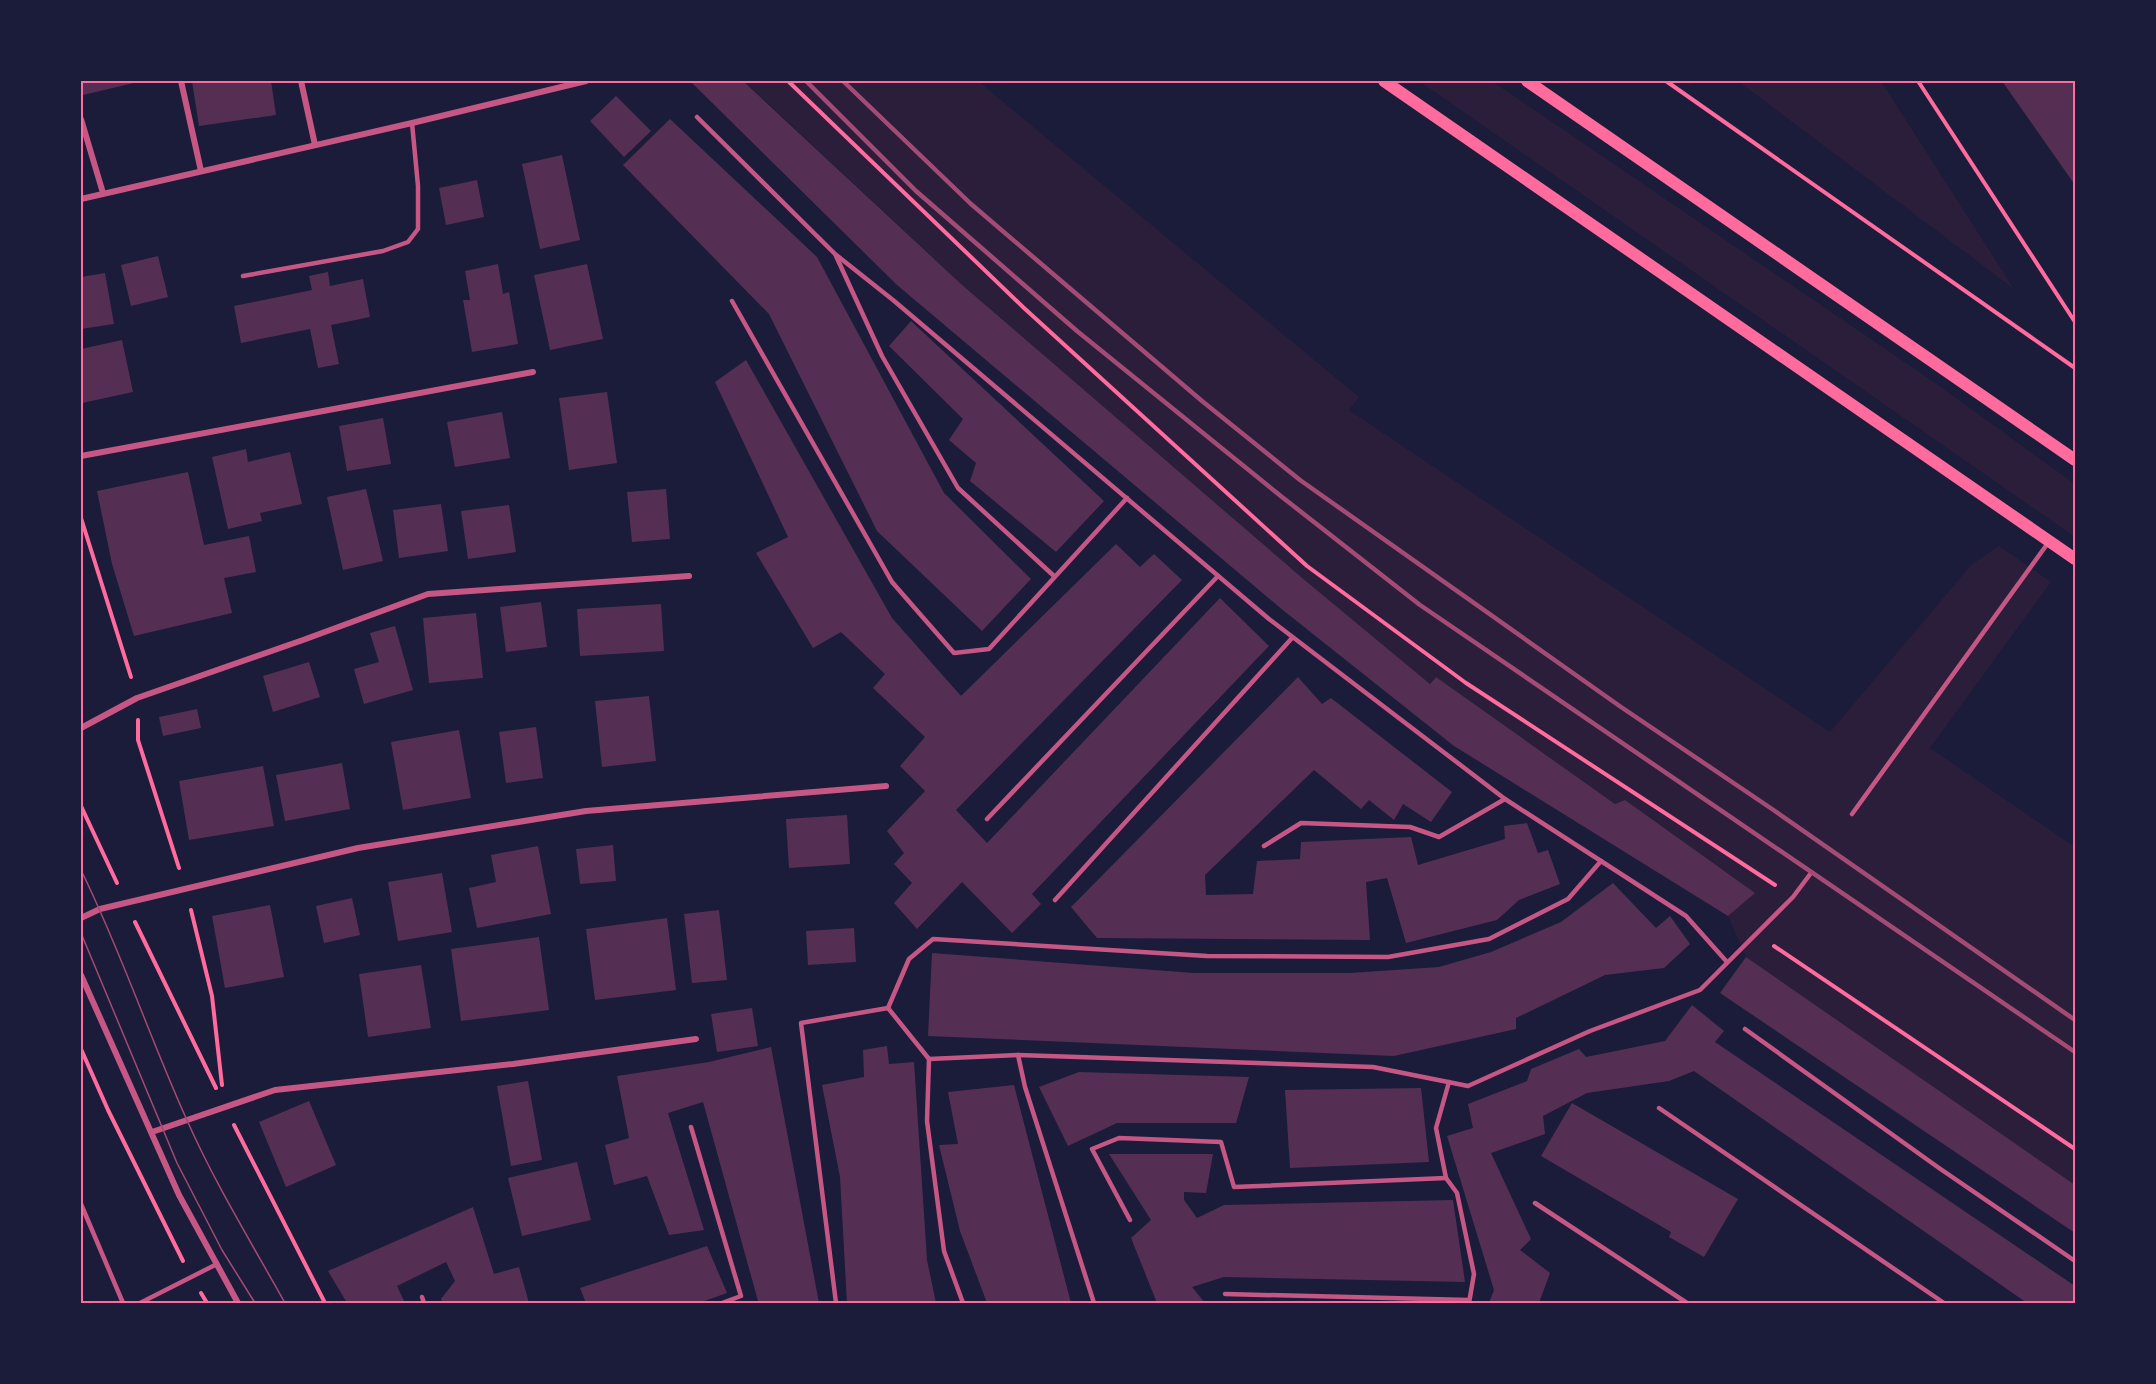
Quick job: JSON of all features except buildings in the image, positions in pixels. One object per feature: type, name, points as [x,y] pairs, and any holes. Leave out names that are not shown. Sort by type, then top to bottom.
[{"type":"main road","points":[[1384,81],[2075,559]]},
{"type":"main road","points":[[1527,81],[2075,460]]},
{"type":"street","points":[[181,81],[201,171]]},
{"type":"street","points":[[302,81],[315,145]]},
{"type":"street","points":[[81,199],[586,81]]},
{"type":"street","points":[[81,119],[103,194]]},
{"type":"street","points":[[81,456],[532,372]]},
{"type":"street","points":[[81,728],[137,698],[428,594],[689,576]]},
{"type":"street","points":[[81,918],[100,909],[358,848],[586,811],[886,786]]},
{"type":"street","points":[[81,975],[179,1195],[238,1303]]},
{"type":"street","points":[[152,1132],[275,1090],[513,1064],[696,1039]]},
{"type":"lane","points":[[697,117],[835,254],[893,300],[1292,638],[1505,799],[1686,916],[1727,962]]},
{"type":"lane","points":[[243,276],[383,251],[408,242],[418,229],[418,186],[412,123]]},
{"type":"lane","points":[[835,254],[882,356],[958,488],[1054,576]]},
{"type":"lane","points":[[732,302],[892,582],[954,653],[989,649],[1127,498]]},
{"type":"lane","points":[[1852,814],[2050,541]]},
{"type":"lane","points":[[987,819],[1218,576]]},
{"type":"lane","points":[[1055,900],[1292,638]]},
{"type":"lane","points":[[1264,846],[1301,823],[1410,827],[1439,837],[1505,799]]},
{"type":"lane","points":[[888,1008],[909,959],[933,939],[1207,956],[1388,957],[1489,939],[1568,899],[1601,861]]},
{"type":"lane","points":[[929,1059],[1018,1055],[1372,1067],[1468,1086],[1590,1031],[1700,990],[1793,897],[1811,873]]},
{"type":"lane","points":[[888,1008],[929,1059],[927,1121],[944,1251],[963,1303]]},
{"type":"lane","points":[[836,1303],[801,1023],[888,1008]]},
{"type":"lane","points":[[1744,1029],[1939,1168],[2075,1261]]},
{"type":"lane","points":[[1018,1055],[1025,1087],[1094,1303]]},
{"type":"lane","points":[[1225,1294],[1469,1301],[1474,1274],[1457,1193],[1446,1179],[1436,1128],[1449,1082]]},
{"type":"lane","points":[[1659,1108],[1944,1303]]},
{"type":"lane","points":[[691,1127],[741,1296],[722,1303]]},
{"type":"lane","points":[[1130,1220],[1092,1149],[1119,1138],[1221,1142],[1234,1187],[1446,1179]]},
{"type":"lane","points":[[1535,1203],[1687,1303]]},
{"type":"lane","points":[[81,1204],[123,1303]]},
{"type":"lane","points":[[140,1303],[217,1264]]},
{"type":"lane","points":[[422,1297],[424,1303]]},
{"type":"path","points":[[788,81],[1024,308],[1307,566],[1466,683],[1793,897]]},
{"type":"path","points":[[1666,81],[2075,369]]},
{"type":"path","points":[[1918,81],[2075,322]]},
{"type":"path","points":[[81,518],[137,698],[138,740],[185,890],[212,996],[225,1107]]},
{"type":"path","points":[[81,806],[225,1107],[325,1303]]},
{"type":"path","points":[[1756,933],[2075,1149]]},
{"type":"path","points":[[81,1048],[108,1110],[207,1303]]},
{"type":"shaded area","points":[[744,81],[978,81],[1359,397],[1349,410],[1830,732],[1972,564],[1999,546],[2051,582],[1930,748],[2075,847],[2075,1185],[1746,957],[1728,916],[1754,893],[1625,800],[1615,804],[1436,677],[1430,684],[1307,582],[961,284]]},
{"type":"shaded area","points":[[1419,81],[1492,81],[1931,380],[2075,484],[2075,537]]},
{"type":"shaded area","points":[[1738,81],[1881,81],[2014,289]]},
{"type":"tram line","points":[[81,870],[109,931],[197,1142],[233,1212],[285,1303]]},
{"type":"tram line","points":[[81,933],[177,1163],[222,1250],[255,1303]]},
{"type":"railway","points":[[806,81],[916,191],[1077,331],[1420,605],[2075,1052]]},
{"type":"railway","points":[[843,81],[971,204],[1202,401],[1300,480],[1621,707],[2075,1020]]}]
